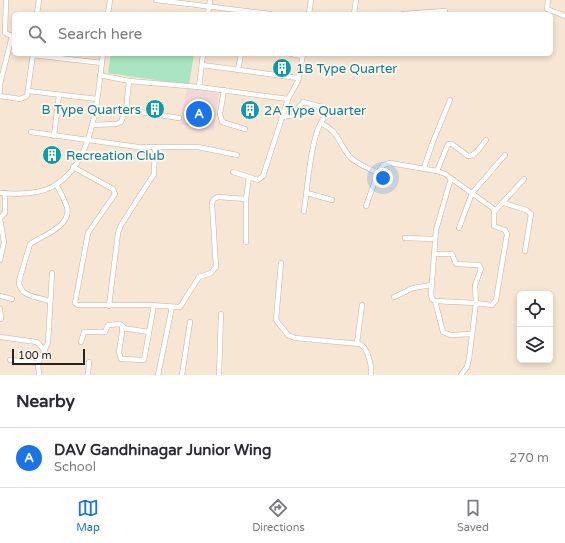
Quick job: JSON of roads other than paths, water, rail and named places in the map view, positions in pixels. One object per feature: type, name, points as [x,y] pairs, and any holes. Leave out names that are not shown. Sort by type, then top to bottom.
[{"type":"street","points":[[6,0],[4,30],[6,35],[12,36]]},
{"type":"street","points":[[37,12],[39,0]]},
{"type":"street","points":[[108,12],[110,0]]},
{"type":"street","points":[[156,0],[253,12]]},
{"type":"street","points":[[208,12],[210,0]]},
{"type":"street","points":[[309,12],[311,0]]},
{"type":"street","points":[[354,12],[356,0]]},
{"type":"street","points":[[548,0],[547,9],[565,16]]},
{"type":"street","points":[[431,12],[445,11]]},
{"type":"street","points":[[0,92],[0,83],[12,40]]},
{"type":"street","points":[[0,96],[20,99],[27,96],[33,56]]},
{"type":"street","points":[[42,56],[102,63]]},
{"type":"street","points":[[0,260],[4,242],[0,219],[5,213],[2,193],[37,192],[56,184],[67,176],[84,151],[93,124],[103,56]]},
{"type":"street","points":[[199,87],[203,56]]},
{"type":"street","points":[[238,70],[241,56]]},
{"type":"street","points":[[233,172],[258,180],[263,176],[288,98],[298,78],[303,56]]},
{"type":"street","points":[[202,66],[298,78]]},
{"type":"street","points":[[100,75],[130,81],[199,87],[288,98]]},
{"type":"street","points":[[93,124],[116,124],[121,122],[126,110],[130,81]]},
{"type":"street","points":[[224,90],[220,114],[222,122],[245,129]]},
{"type":"street","points":[[28,91],[97,99]]},
{"type":"street","points":[[54,136],[59,95]]},
{"type":"street","points":[[424,168],[450,100]]},
{"type":"street","points":[[282,117],[290,116],[300,104],[307,102],[322,107],[326,113],[317,131],[304,211]]},
{"type":"street","points":[[126,110],[179,118]]},
{"type":"street","points":[[321,124],[334,131],[351,158],[378,173]]},
{"type":"street","points":[[31,132],[128,146],[198,147],[237,155]]},
{"type":"street","points":[[437,171],[448,144],[452,144],[468,156],[471,156],[486,140]]},
{"type":"street","points":[[109,306],[118,233],[154,174],[156,147]]},
{"type":"street","points":[[459,228],[472,193],[505,155]]},
{"type":"street","points":[[366,206],[378,173],[386,164],[424,168],[437,171],[472,193],[495,211]]},
{"type":"street","points":[[73,167],[115,191],[114,196],[88,233],[75,302],[78,305],[182,306],[199,277],[215,271],[212,203],[214,199],[218,197],[246,199]]},
{"type":"street","points":[[246,242],[246,199],[249,177]]},
{"type":"street","points":[[450,178],[435,239],[431,294],[432,299],[435,302],[443,332],[450,335],[472,334]]},
{"type":"street","points":[[435,302],[492,305],[496,300],[507,234],[505,230],[494,226],[495,211],[524,179]]},
{"type":"street","points":[[50,301],[24,294],[19,286],[19,281],[30,244],[56,229],[66,217],[67,207],[56,184]]},
{"type":"street","points":[[307,193],[332,200]]},
{"type":"street","points":[[504,202],[526,210],[531,214],[525,251]]},
{"type":"street","points":[[405,238],[435,239]]},
{"type":"street","points":[[434,254],[452,254],[456,264],[479,265],[481,269],[475,285],[476,303],[469,359],[467,367],[461,375]]},
{"type":"street","points":[[281,263],[276,318],[288,335],[295,338],[357,343],[364,347],[372,375]]},
{"type":"street","points":[[38,375],[38,363],[48,343],[52,273]]},
{"type":"street","points":[[394,297],[413,288],[431,285]]},
{"type":"street","points":[[0,296],[12,299]]},
{"type":"street","points":[[122,328],[119,356],[124,360],[144,360],[154,305]]},
{"type":"street","points":[[357,343],[362,305]]},
{"type":"street","points":[[158,375],[172,307]]},
{"type":"street","points":[[0,309],[0,319]]},
{"type":"street","points":[[219,375],[221,314]]},
{"type":"street","points":[[182,375],[190,322]]},
{"type":"street","points":[[81,342],[84,332],[105,332],[111,324],[120,324],[122,328],[149,332]]},
{"type":"street","points":[[0,337],[37,342],[45,351]]},
{"type":"street","points":[[10,360],[38,363]]},
{"type":"street","points":[[88,375],[89,362]]},
{"type":"place","name":"1B Type Quarter","points":[[282,68]]},
{"type":"place","name":"B Type Quarters","points":[[155,109]]},
{"type":"place","name":"2A Type Quarter","points":[[250,110]]},
{"type":"place","name":"DAV Gandhinagar Junior Wing","points":[[199,114]]},
{"type":"place","name":"Recreation Club","points":[[52,155]]}]
